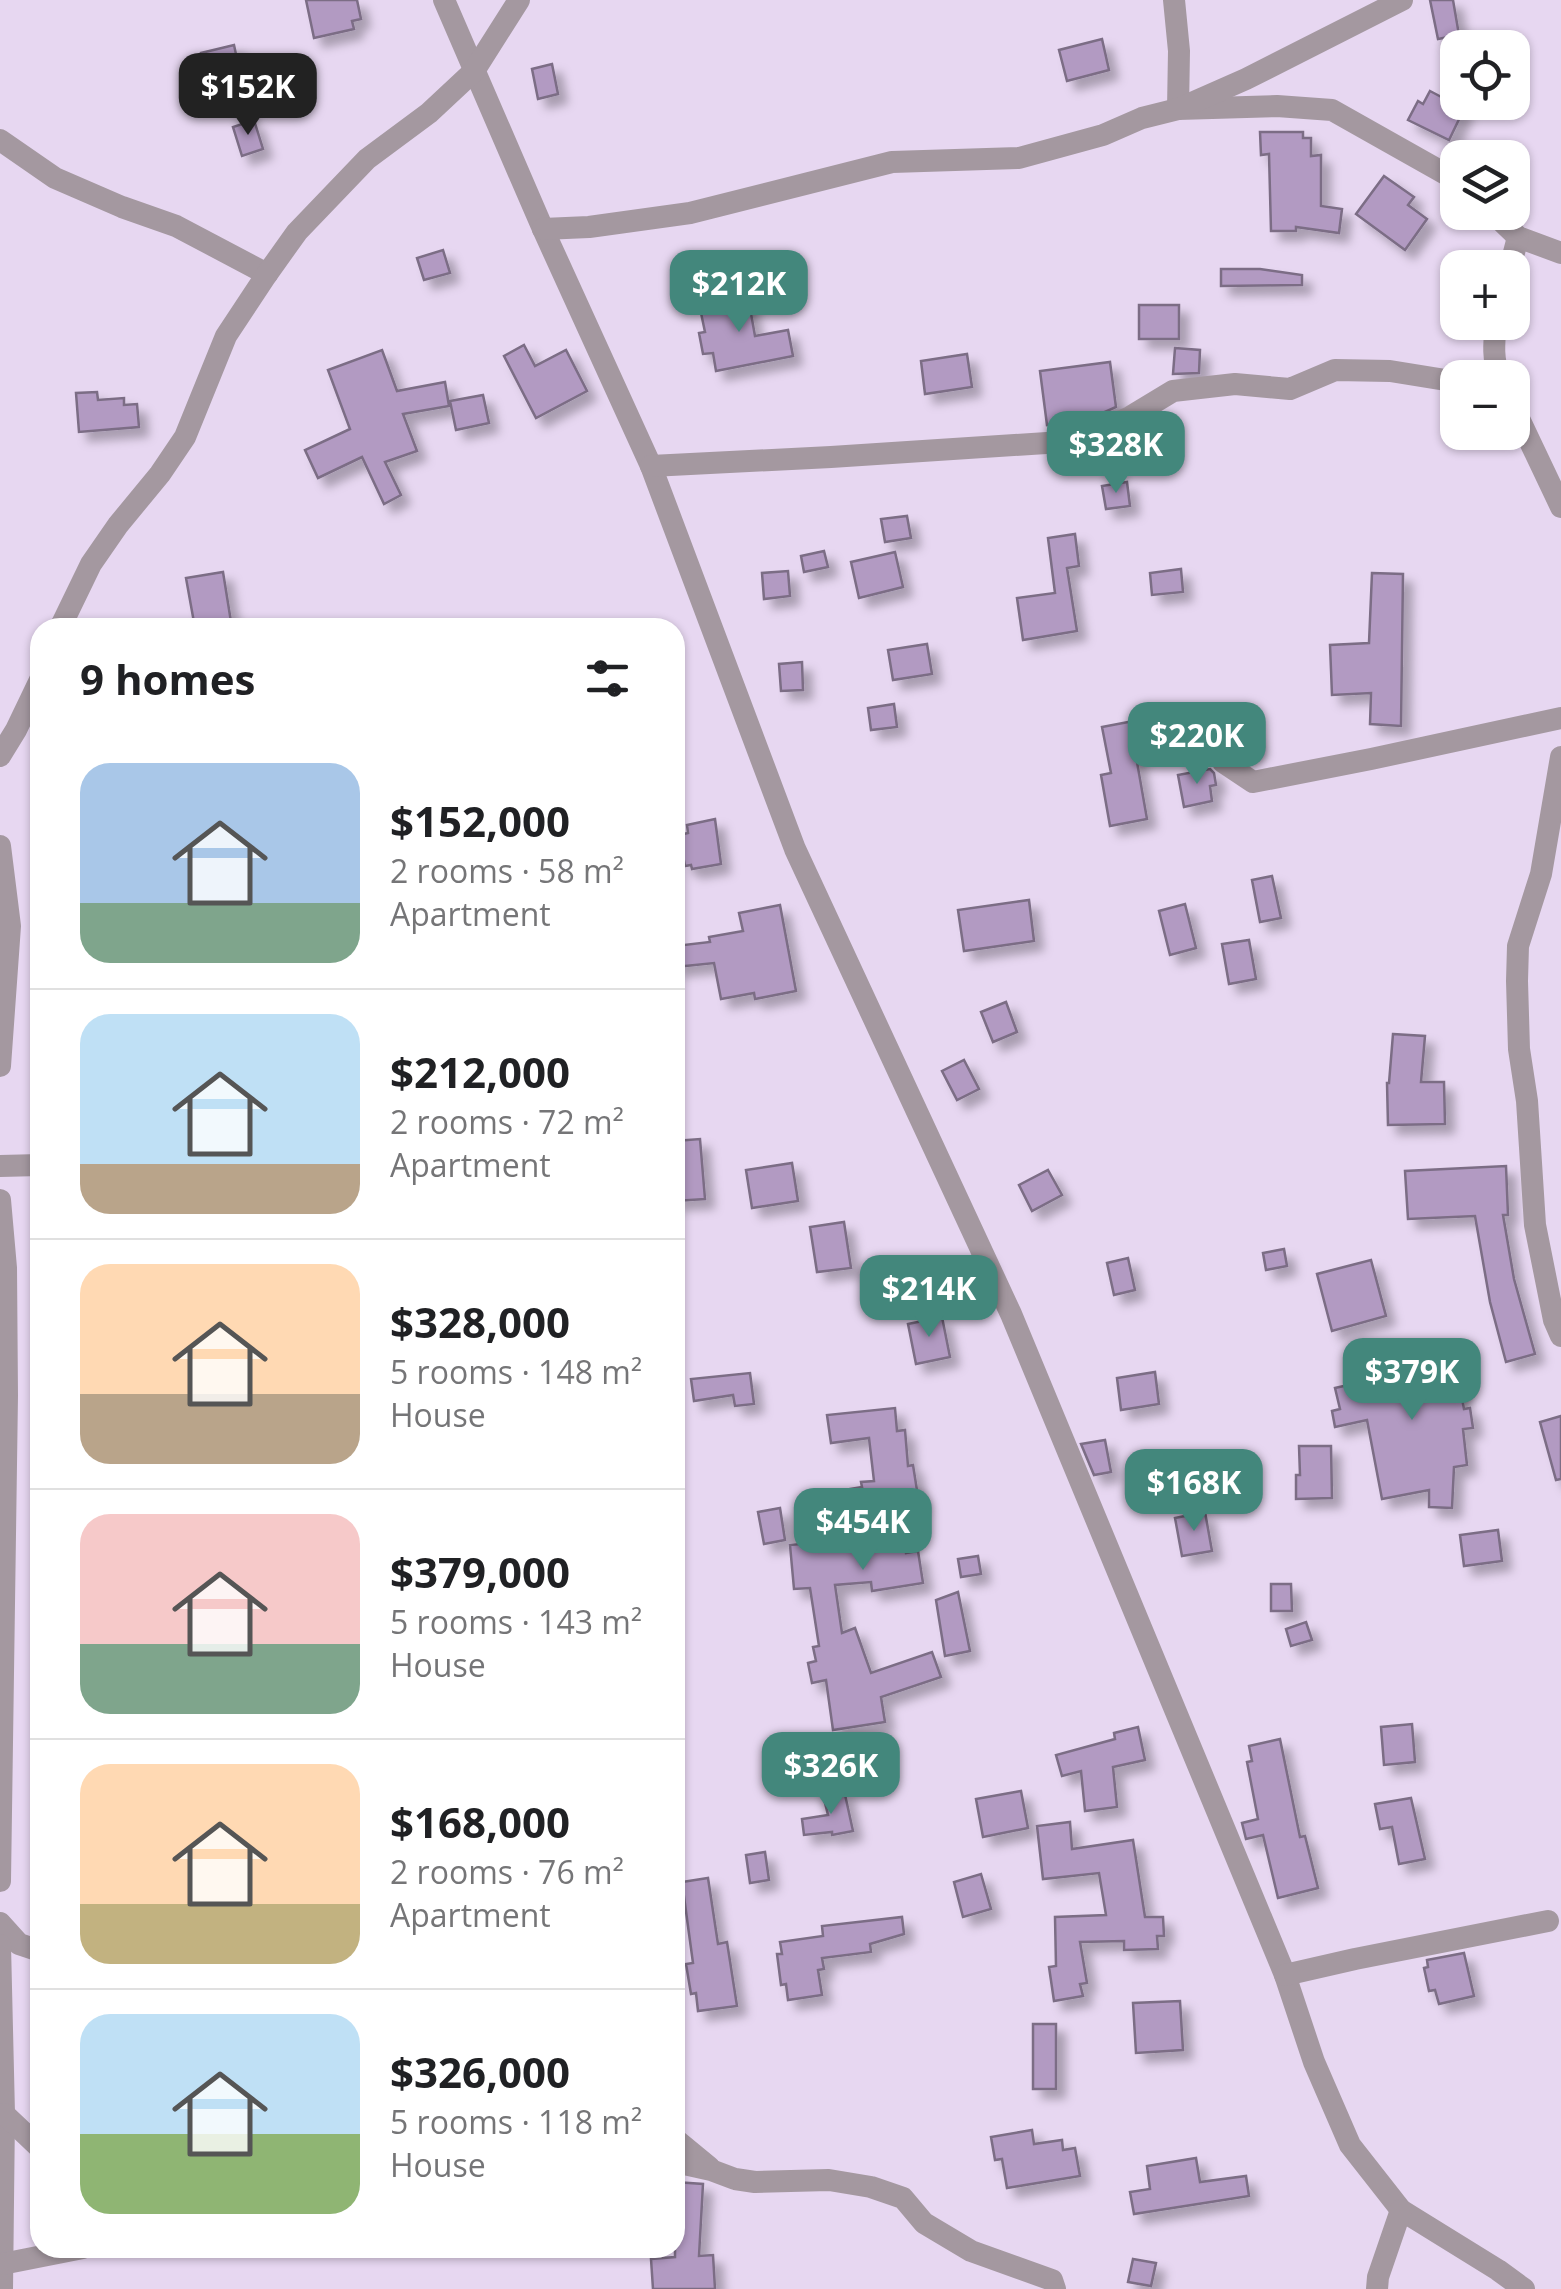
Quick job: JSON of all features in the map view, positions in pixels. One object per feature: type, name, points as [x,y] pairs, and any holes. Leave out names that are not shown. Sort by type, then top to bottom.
[{"type":"street","points":[[444,0],[651,466],[795,849],[1011,1314],[1285,1975],[1314,2062],[1350,2145],[1400,2210],[1524,2289]]},
{"type":"street","points":[[65,618],[91,564],[185,437],[226,336],[297,232],[368,159],[429,113],[474,72],[519,0]]},
{"type":"street","points":[[1174,0],[1179,50],[1178,108]]},
{"type":"street","points":[[543,228],[589,227],[690,213],[892,162],[1020,158],[1103,136],[1246,79],[1402,0]]},
{"type":"street","points":[[1178,108],[1277,106],[1332,110],[1440,171]]},
{"type":"street","points":[[0,140],[55,178],[122,208],[176,226],[267,274]]},
{"type":"street","points":[[1511,230],[1518,237],[1561,254]]},
{"type":"street","points":[[1515,250],[1518,237]]},
{"type":"street","points":[[651,466],[1077,441],[1130,417],[1173,391],[1235,384],[1290,388],[1335,370],[1390,371],[1440,379]]},
{"type":"street","points":[[1530,442],[1561,507]]},
{"type":"street","points":[[0,756],[30,701]]},
{"type":"street","points":[[1223,762],[1253,782],[1561,718]]},
{"type":"street","points":[[1561,757],[1541,874],[1518,946],[1519,1049],[1527,1100],[1535,1225],[1554,1320],[1561,1336]]},
{"type":"street","points":[[0,846],[10,926],[0,1066]]},
{"type":"street","points":[[0,1166],[30,1165]]},
{"type":"street","points":[[0,1200],[6,1268],[0,1881]]},
{"type":"street","points":[[1285,1975],[1548,1920]]},
{"type":"street","points":[[0,1923],[19,1944],[30,1947]]},
{"type":"street","points":[[0,1944],[4,2114],[2,2289]]},
{"type":"street","points":[[4,2114],[30,2139]]},
{"type":"street","points":[[685,2147],[712,2170]]},
{"type":"street","points":[[685,2164],[755,2182],[829,2180],[872,2187],[903,2198],[924,2224],[971,2251],[1052,2280],[1055,2289]]},
{"type":"street","points":[[1372,2285],[1400,2210]]},
{"type":"street","points":[[2,2264],[32,2258]]},
{"type":"building","points":[[306,0],[357,0],[361,19],[352,21],[354,29],[314,38]]},
{"type":"building","points":[[1430,0],[1453,0],[1458,30],[1440,30],[1438,39]]},
{"type":"building","points":[[1102,39],[1109,70],[1067,81],[1059,50]]},
{"type":"building","points":[[234,45],[239,68],[206,76],[201,53]]},
{"type":"building","points":[[552,64],[558,94],[538,99],[532,69]]},
{"type":"building","points":[[1430,91],[1440,96],[1440,120],[1459,120],[1449,140],[1408,120],[1418,101],[1423,104]]},
{"type":"building","points":[[254,120],[263,149],[242,156],[233,127]]},
{"type":"building","points":[[1260,132],[1303,132],[1303,138],[1311,138],[1311,156],[1321,155],[1321,206],[1342,209],[1339,233],[1296,227],[1296,231],[1271,231],[1269,154],[1261,155]]},
{"type":"building","points":[[1384,176],[1414,197],[1408,205],[1427,219],[1405,250],[1356,214]]},
{"type":"building","points":[[443,250],[450,273],[424,280],[417,258]]},
{"type":"building","points":[[1221,269],[1302,275],[1302,285],[1221,286]]},
{"type":"building","points":[[747,291],[755,336],[788,330],[793,356],[716,371],[713,353],[703,354],[699,333],[705,332],[701,313],[710,311],[708,299]]},
{"type":"building","points":[[1139,305],[1179,305],[1179,339],[1139,339]]},
{"type":"building","points":[[524,345],[535,366],[566,350],[587,391],[536,418],[504,356]]},
{"type":"building","points":[[1175,348],[1200,350],[1199,373],[1173,374]]},
{"type":"building","points":[[382,350],[397,391],[445,382],[449,406],[403,414],[417,451],[385,462],[401,495],[384,504],[362,457],[318,478],[305,450],[350,429],[328,370]]},
{"type":"building","points":[[967,354],[972,387],[925,394],[921,361]]},
{"type":"building","points":[[1110,362],[1116,407],[1087,420],[1047,425],[1040,371]]},
{"type":"building","points":[[97,392],[98,400],[124,398],[124,405],[137,404],[139,427],[79,432],[76,393]]},
{"type":"building","points":[[483,395],[489,423],[456,430],[450,401]]},
{"type":"building","points":[[1127,482],[1130,506],[1106,509],[1102,486]]},
{"type":"building","points":[[907,516],[911,538],[885,542],[881,519]]},
{"type":"building","points":[[1075,534],[1079,566],[1067,568],[1077,631],[1023,640],[1017,598],[1055,593],[1048,538]]},
{"type":"building","points":[[824,551],[828,567],[804,572],[801,556]]},
{"type":"building","points":[[895,552],[903,587],[859,598],[851,562]]},
{"type":"building","points":[[1181,569],[1183,592],[1152,595],[1150,573]]},
{"type":"building","points":[[788,571],[790,596],[764,599],[762,573]]},
{"type":"building","points":[[223,572],[230,618],[193,618],[186,578]]},
{"type":"building","points":[[1372,573],[1403,574],[1401,726],[1370,724],[1371,693],[1332,695],[1330,645],[1369,643]]},
{"type":"building","points":[[927,644],[932,674],[893,680],[888,650]]},
{"type":"building","points":[[802,662],[803,690],[781,691],[779,664]]},
{"type":"building","points":[[894,704],[897,727],[871,730],[868,708]]},
{"type":"building","points":[[1246,708],[1257,748],[1242,753],[1231,712]]},
{"type":"building","points":[[1144,719],[1147,737],[1134,740],[1134,745],[1147,819],[1110,826],[1101,775],[1111,773],[1102,727]]},
{"type":"building","points":[[1210,769],[1216,785],[1210,786],[1212,801],[1184,807],[1178,775]]},
{"type":"building","points":[[715,819],[721,864],[692,869],[691,865],[685,866],[687,825]]},
{"type":"building","points":[[1272,876],[1281,918],[1260,922],[1252,880]]},
{"type":"building","points":[[1029,900],[1034,941],[964,951],[958,910]]},
{"type":"building","points":[[1185,904],[1196,948],[1170,955],[1159,911]]},
{"type":"building","points":[[780,905],[796,991],[755,999],[754,993],[721,999],[714,963],[685,966],[685,945],[710,942],[709,937],[743,931],[739,913]]},
{"type":"building","points":[[1249,940],[1256,979],[1229,984],[1222,944]]},
{"type":"building","points":[[1006,1002],[1017,1032],[993,1042],[981,1012]]},
{"type":"building","points":[[1393,1034],[1425,1036],[1421,1082],[1444,1082],[1445,1124],[1388,1125],[1387,1083]]},
{"type":"building","points":[[964,1060],[979,1089],[957,1100],[942,1071]]},
{"type":"building","points":[[700,1139],[705,1199],[685,1200],[685,1140]]},
{"type":"building","points":[[792,1163],[798,1201],[752,1208],[746,1170]]},
{"type":"building","points":[[1506,1166],[1508,1215],[1503,1215],[1514,1279],[1535,1354],[1506,1362],[1490,1302],[1475,1216],[1408,1219],[1405,1171]]},
{"type":"building","points":[[1048,1170],[1062,1195],[1032,1211],[1019,1185]]},
{"type":"building","points":[[844,1222],[851,1268],[817,1272],[810,1227]]},
{"type":"building","points":[[1284,1249],[1287,1266],[1266,1270],[1263,1253]]},
{"type":"building","points":[[1128,1258],[1135,1290],[1114,1295],[1107,1263]]},
{"type":"building","points":[[1371,1260],[1386,1316],[1332,1331],[1317,1274]]},
{"type":"building","points":[[942,1317],[950,1357],[916,1364],[908,1324]]},
{"type":"building","points":[[1452,1345],[1464,1409],[1470,1408],[1473,1428],[1463,1429],[1467,1465],[1454,1467],[1452,1508],[1429,1507],[1429,1490],[1382,1499],[1367,1420],[1335,1427],[1332,1411],[1340,1409],[1335,1388],[1388,1376],[1384,1352],[1404,1348],[1405,1354]]},
{"type":"building","points":[[1155,1372],[1159,1404],[1121,1410],[1117,1378]]},
{"type":"building","points":[[750,1373],[754,1404],[735,1406],[733,1395],[694,1401],[691,1379]]},
{"type":"building","points":[[895,1408],[897,1431],[905,1430],[908,1466],[913,1465],[919,1503],[899,1506],[906,1553],[918,1551],[923,1583],[872,1591],[871,1582],[835,1585],[842,1633],[855,1628],[871,1673],[932,1652],[941,1677],[881,1697],[885,1722],[833,1730],[826,1680],[812,1683],[808,1663],[816,1661],[813,1647],[819,1646],[810,1588],[794,1589],[790,1545],[852,1539],[844,1490],[874,1481],[869,1438],[831,1443],[827,1415]]},
{"type":"building","points":[[1561,1416],[1561,1479],[1556,1480],[1540,1422]]},
{"type":"building","points":[[1105,1440],[1111,1472],[1094,1475],[1081,1444]]},
{"type":"building","points":[[1299,1446],[1331,1446],[1332,1498],[1296,1499]]},
{"type":"building","points":[[780,1508],[785,1540],[764,1544],[758,1512]]},
{"type":"building","points":[[1205,1512],[1212,1551],[1182,1556],[1175,1518]]},
{"type":"building","points":[[1498,1530],[1502,1561],[1464,1566],[1460,1535]]},
{"type":"building","points":[[978,1556],[981,1574],[961,1577],[958,1559]]},
{"type":"building","points":[[1271,1584],[1291,1584],[1292,1611],[1271,1611]]},
{"type":"building","points":[[958,1592],[970,1651],[945,1656],[936,1600]]},
{"type":"building","points":[[1306,1622],[1312,1640],[1291,1646],[1286,1629]]},
{"type":"building","points":[[1412,1724],[1415,1762],[1384,1765],[1381,1727]]},
{"type":"building","points":[[1138,1727],[1145,1760],[1113,1767],[1117,1807],[1085,1811],[1081,1771],[1062,1776],[1056,1755],[1115,1739],[1114,1733]]},
{"type":"building","points":[[1280,1739],[1300,1837],[1305,1836],[1318,1888],[1278,1898],[1263,1835],[1246,1839],[1242,1823],[1258,1819],[1247,1762],[1252,1761],[1249,1746]]},
{"type":"building","points":[[844,1790],[853,1831],[804,1835],[802,1819],[828,1815],[823,1795]]},
{"type":"building","points":[[1021,1791],[1028,1828],[983,1837],[976,1799]]},
{"type":"building","points":[[1411,1798],[1425,1859],[1399,1864],[1392,1827],[1380,1829],[1375,1804]]},
{"type":"building","points":[[1070,1822],[1072,1849],[1133,1840],[1145,1917],[1163,1917],[1164,1936],[1157,1936],[1158,1949],[1124,1950],[1124,1941],[1080,1942],[1087,1983],[1080,1984],[1083,1996],[1054,2001],[1049,1967],[1056,1966],[1055,1917],[1106,1915],[1099,1873],[1043,1879],[1037,1826]]},
{"type":"building","points":[[765,1852],[769,1880],[750,1883],[746,1855]]},
{"type":"building","points":[[981,1874],[991,1909],[963,1917],[954,1882]]},
{"type":"building","points":[[708,1878],[718,1944],[727,1942],[737,2006],[698,2011],[686,1964],[693,1963],[685,1882]]},
{"type":"building","points":[[902,1917],[904,1934],[870,1944],[871,1952],[822,1958],[824,1969],[818,1970],[822,1995],[788,2000],[786,1984],[781,1985],[777,1954],[782,1954],[780,1942],[823,1936],[822,1926]]},
{"type":"building","points":[[1464,1953],[1474,1996],[1439,2004],[1435,1990],[1429,1991],[1424,1968],[1428,1967],[1427,1960]]},
{"type":"building","points":[[1180,2001],[1183,2050],[1136,2053],[1133,2003]]},
{"type":"building","points":[[1033,2024],[1056,2024],[1056,2089],[1033,2089]]},
{"type":"building","points":[[1032,2130],[1034,2144],[1062,2140],[1063,2150],[1075,2148],[1080,2176],[1007,2188],[1002,2159],[995,2160],[991,2137]]},
{"type":"building","points":[[1196,2158],[1200,2182],[1246,2176],[1249,2196],[1134,2214],[1130,2192],[1150,2189],[1147,2166]]},
{"type":"building","points":[[685,2183],[703,2184],[699,2256],[713,2255],[715,2289],[653,2289],[651,2259],[685,2258]]},
{"type":"building","points":[[1133,2259],[1156,2263],[1151,2286],[1128,2282]]}]
